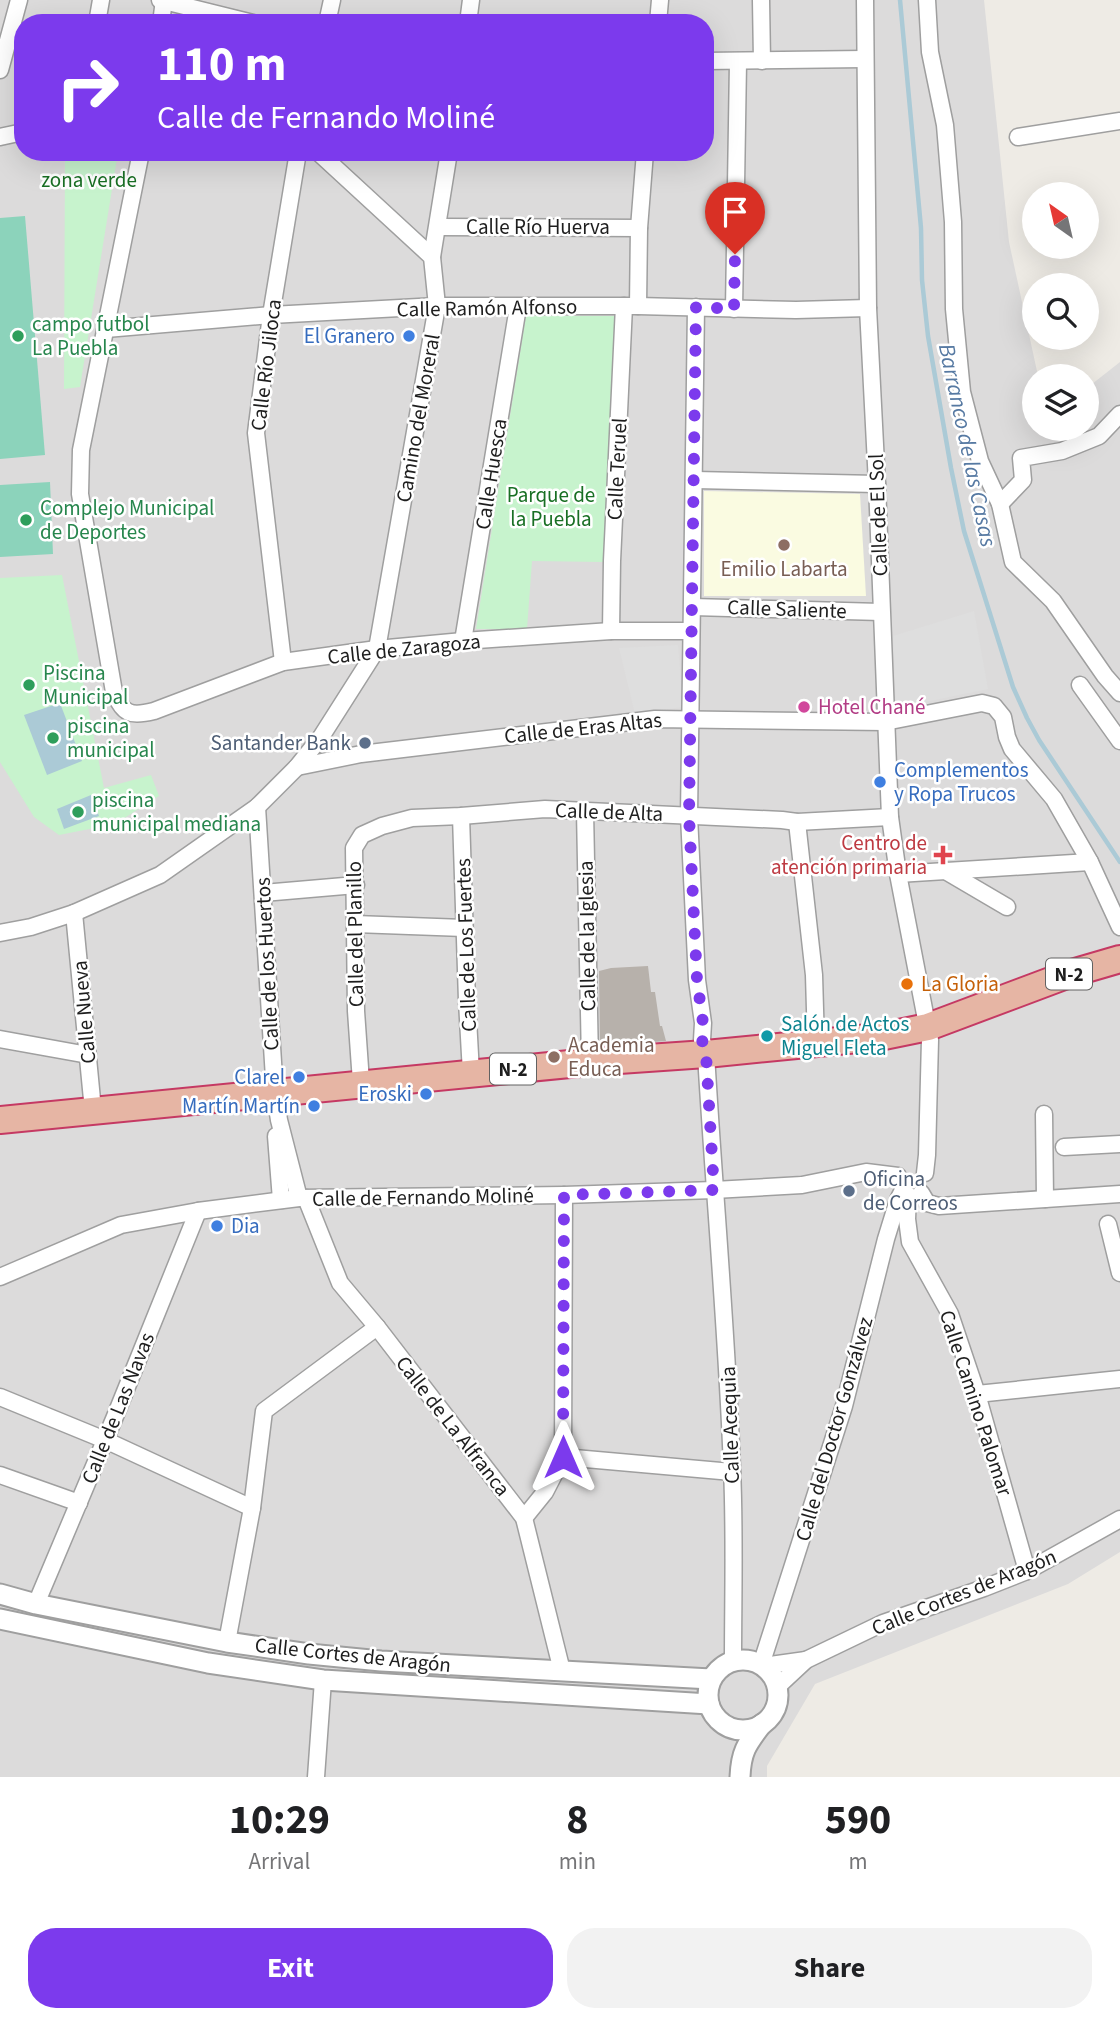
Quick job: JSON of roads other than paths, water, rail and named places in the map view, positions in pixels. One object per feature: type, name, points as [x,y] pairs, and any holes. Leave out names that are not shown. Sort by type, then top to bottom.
[{"type":"highway","name":"N-2","points":[[0,1120],[93,1111],[277,1107],[355,1085],[879,1037],[928,1027],[1072,973],[1120,959]]},
{"type":"street","points":[[761,0],[762,61]]},
{"type":"street","name":"Calle de El Sol","points":[[865,0],[868,308],[890,817],[898,874],[928,1027]]},
{"type":"street","points":[[927,0],[930,52],[945,125],[953,222],[954,309],[962,392],[980,461],[1000,504],[1013,562],[1053,601],[1105,676],[1120,693]]},
{"type":"street","points":[[163,1],[216,14]]},
{"type":"street","points":[[0,70],[14,18]]},
{"type":"street","points":[[714,61],[864,59]]},
{"type":"street","points":[[734,309],[738,62]]},
{"type":"street","points":[[1018,137],[1120,121]]},
{"type":"street","points":[[106,329],[140,161]]},
{"type":"street","name":"Calle Río Jiloca","points":[[283,662],[256,433],[271,315],[297,161]]},
{"type":"street","points":[[328,161],[432,257]]},
{"type":"street","name":"Camino del Moreral","points":[[377,649],[437,306],[432,257],[448,161]]},
{"type":"street","name":"Calle Teruel","points":[[611,631],[613,548],[644,161]]},
{"type":"street","name":"Calle Río Huerva","points":[[438,227],[639,228]]},
{"type":"street","name":"Calle Ramón Alfonso","points":[[106,329],[271,315],[437,306],[631,306],[796,310],[868,308]]},
{"type":"street","name":"Calle Huesca","points":[[463,641],[518,307]]},
{"type":"street","name":"Calle Acequia","points":[[696,307],[689,816],[697,980],[703,1023],[702,1040],[706,1054],[726,1350],[732,1472],[733,1661]]},
{"type":"street","name":"Calle de Zaragoza","points":[[106,329],[81,450],[80,494],[114,692],[118,703],[127,712],[143,714],[168,707],[283,662],[463,641],[611,631],[691,631]]},
{"type":"street","points":[[1000,504],[1023,480],[1021,457],[1062,452],[1098,436],[1120,414]]},
{"type":"street","points":[[695,480],[877,484]]},
{"type":"street","name":"Calle Saliente","points":[[693,607],[881,612]]},
{"type":"street","points":[[0,933],[31,928],[74,913],[160,875],[257,807],[297,767],[321,737],[377,649]]},
{"type":"street","points":[[1080,685],[1120,741]]},
{"type":"street","name":"Calle de Eras Altas","points":[[297,767],[361,754],[655,719],[885,722],[982,703],[994,706],[1003,717],[1012,748],[1054,800],[1090,862]]},
{"type":"street","points":[[321,737],[328,747],[342,758]]},
{"type":"street","name":"Calle de los Huertos","points":[[257,807],[281,1200]]},
{"type":"street","name":"Calle de Alta","points":[[412,818],[545,809],[797,822],[890,817]]},
{"type":"street","name":"Calle de la Iglesia","points":[[585,811],[590,1062]]},
{"type":"street","name":"Calle de Los Fuertes","points":[[461,816],[471,1073]]},
{"type":"street","name":"Calle del Planillo","points":[[355,1085],[360,1082],[356,1010],[354,848],[362,835],[412,818]]},
{"type":"street","points":[[797,822],[814,975],[816,1044]]},
{"type":"street","points":[[898,874],[1090,862],[1120,926]]},
{"type":"street","points":[[944,870],[1007,907]]},
{"type":"street","points":[[262,893],[356,886]]},
{"type":"street","name":"Calle Nueva","points":[[74,913],[93,1111]]},
{"type":"street","points":[[355,924],[464,928]]},
{"type":"street","points":[[907,1189],[927,1181],[928,1027]]},
{"type":"street","points":[[0,1039],[88,1055]]},
{"type":"street","name":"Calle de los Huertos","points":[[277,1107],[303,1198]]},
{"type":"street","points":[[1044,1114],[1045,1199]]},
{"type":"street","points":[[1064,1147],[1120,1144]]},
{"type":"street","points":[[925,1173],[918,1167],[904,1168],[907,1189],[932,1206],[1120,1194]]},
{"type":"street","name":"Calle de Fernando Moliné","points":[[0,1277],[121,1225],[281,1200],[714,1190],[802,1185],[866,1172],[907,1189]]},
{"type":"street","name":"Calle del Doctor Gonzálvez","points":[[762,1666],[844,1406],[886,1239],[898,1200],[907,1189]]},
{"type":"street","name":"Calle Camino Palomar","points":[[907,1189],[910,1242],[950,1314],[977,1394],[1027,1571]]},
{"type":"street","points":[[524,1518],[545,1492],[563,1457],[564,1195]]},
{"type":"street","name":"Calle de La Alfranca","points":[[303,1198],[340,1283],[524,1518],[562,1671]]},
{"type":"street","name":"Calle de Las Navas","points":[[36,1604],[198,1211]]},
{"type":"street","points":[[1108,1224],[1120,1273]]},
{"type":"street","points":[[886,1239],[910,1242]]},
{"type":"street","points":[[227,1642],[252,1508],[264,1411],[377,1327]]},
{"type":"street","points":[[977,1394],[1120,1379]]},
{"type":"street","points":[[0,1397],[105,1440],[252,1508]]},
{"type":"street","points":[[563,1457],[732,1472]]},
{"type":"street","points":[[0,1475],[79,1503]]},
{"type":"street","name":"Calle Cortes de Aragón","points":[[762,1666],[806,1660],[883,1623],[1027,1571],[1120,1519]]},
{"type":"street","name":"Calle Cortes de Aragón","points":[[0,1594],[36,1604],[227,1642],[309,1654],[381,1661],[711,1679]]},
{"type":"street","name":"Calle Cortes de Aragón","points":[[0,1619],[208,1663],[323,1680],[709,1704]]},
{"type":"street","points":[[743,1660],[762,1666],[774,1679],[778,1698],[770,1717],[751,1740],[741,1768],[721,1723],[709,1704],[709,1687],[717,1671],[733,1661],[743,1660]]},
{"type":"street","name":"Calle Cortes de Aragón","points":[[777,1688],[806,1660]]},
{"type":"street","points":[[316,1777],[323,1680]]},
{"type":"street","points":[[721,1723],[742,1730],[762,1724]]},
{"type":"water","name":"piscina municipal","points":[[60,703],[82,761],[47,775],[24,715]]},
{"type":"water","name":"piscina municipal mediana","points":[[91,795],[99,816],[64,829],[57,809]]},
{"type":"waterway","name":"Barranco de las Casas","points":[[900,0],[928,336],[964,531],[1013,687],[1027,718],[1120,862]]},
{"type":"place","name":"campo futbol La Puebla","points":[[18,336]]},
{"type":"place","name":"El Granero","points":[[409,336]]},
{"type":"place","name":"Complejo Municipal de Deportes","points":[[26,520]]},
{"type":"place","name":"Emilio Labarta","points":[[784,545]]},
{"type":"place","name":"Piscina Municipal","points":[[29,685]]},
{"type":"place","name":"Hotel Chané","points":[[804,707]]},
{"type":"place","name":"piscina municipal","points":[[53,738]]},
{"type":"place","name":"Santander Bank","points":[[365,743]]},
{"type":"place","name":"Complementos y Ropa Trucos","points":[[880,782]]},
{"type":"place","name":"piscina municipal mediana","points":[[78,812]]},
{"type":"place","name":"Centro de atención primaria","points":[[943,855]]},
{"type":"place","name":"La Gloria","points":[[907,984]]},
{"type":"place","name":"Salón de Actos Miguel Fleta","points":[[767,1036]]},
{"type":"place","name":"Academia Educa","points":[[554,1057]]},
{"type":"place","name":"Clarel","points":[[299,1077]]},
{"type":"place","name":"Eroski","points":[[426,1094]]},
{"type":"place","name":"Martín Martín","points":[[314,1106]]},
{"type":"place","name":"Oficina de Correos","points":[[849,1191]]},
{"type":"place","name":"Dia","points":[[217,1226]]},
{"type":"park label","name":"zona verde","points":[[89,180]]},
{"type":"park label","name":"Parque de la Puebla","points":[[551,507]]}]
